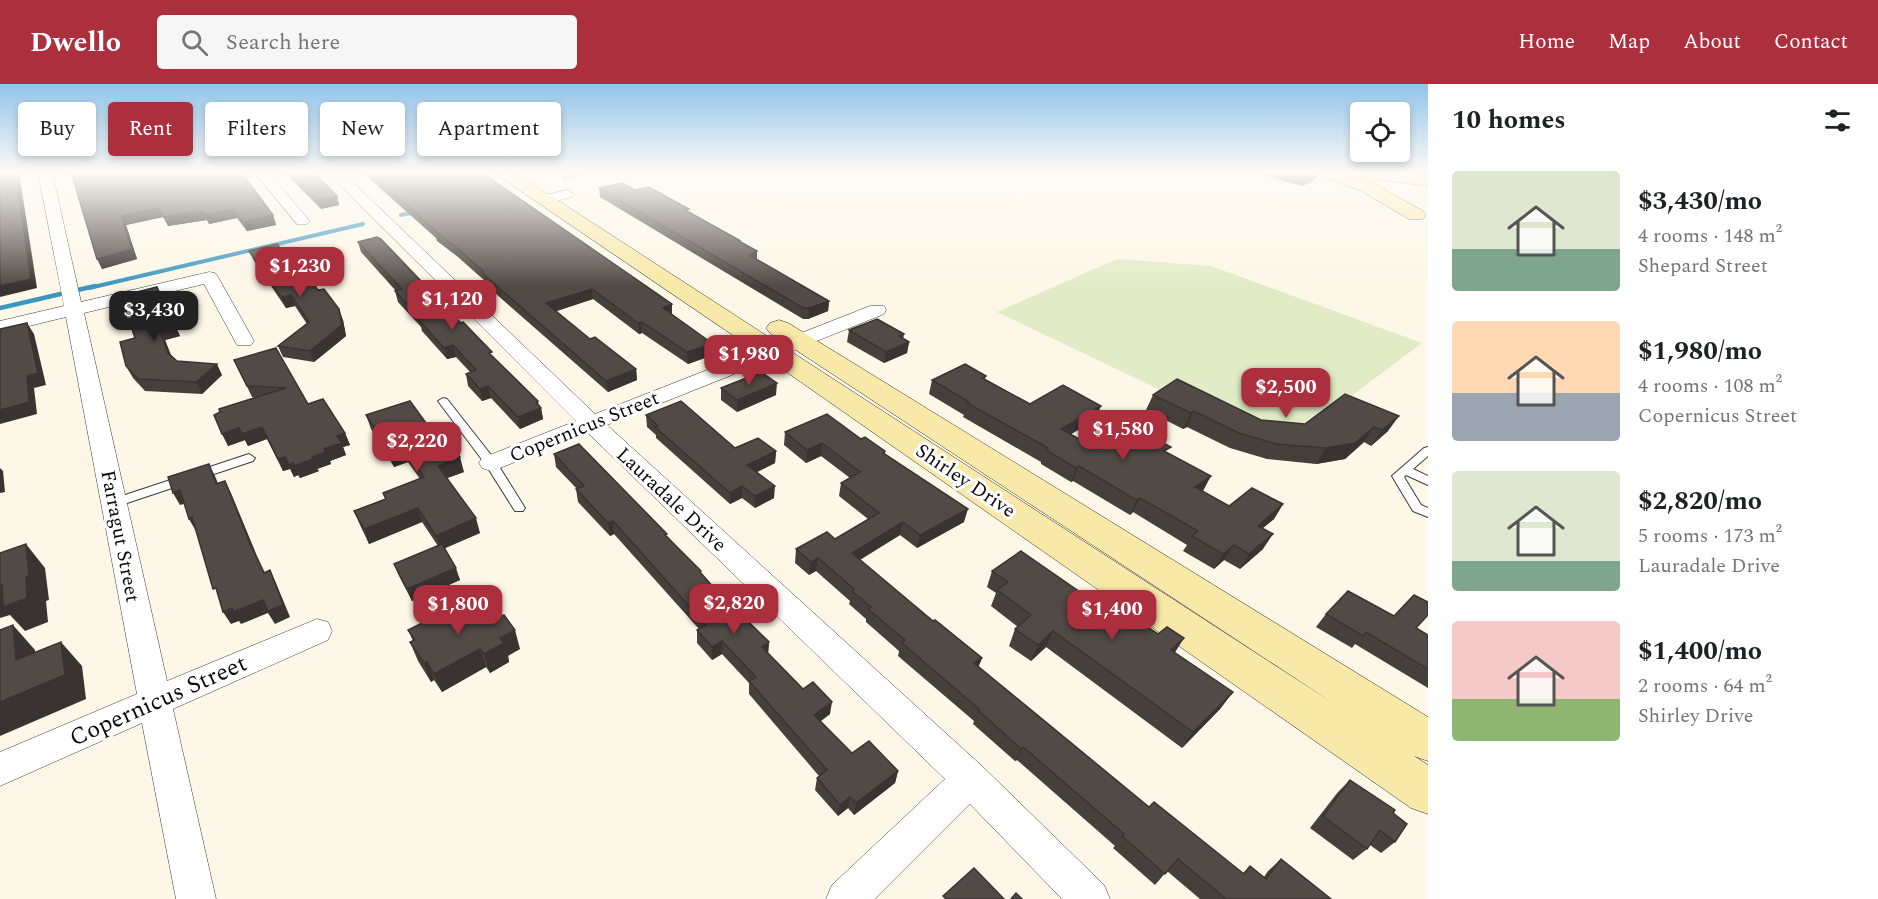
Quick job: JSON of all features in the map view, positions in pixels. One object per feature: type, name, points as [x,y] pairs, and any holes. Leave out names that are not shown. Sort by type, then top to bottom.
[{"type":"street","name":"Farragut Street","points":[[53,210],[196,899]]},
{"type":"street","points":[[293,210],[302,221]]},
{"type":"street","name":"Lauradale Drive","points":[[373,210],[591,423],[969,779],[1090,899]]},
{"type":"street","name":"Shirley Drive","points":[[573,210],[786,346],[1428,741]]},
{"type":"street","points":[[1405,210],[1422,220]]},
{"type":"street","points":[[0,327],[72,298],[209,277],[244,341]]},
{"type":"street","name":"Copernicus Street","points":[[491,463],[877,310]]},
{"type":"street","name":"Shirley Drive","points":[[786,346],[1428,792]]},
{"type":"street","name":"Copernicus Street","points":[[0,769],[317,631]]},
{"type":"street","points":[[846,899],[969,779]]},
{"type":"lane","points":[[443,401],[491,463],[519,508]]},
{"type":"lane","points":[[1428,450],[1398,476],[1417,508],[1428,513]]},
{"type":"lane","points":[[114,503],[249,458]]},
{"type":"lane","points":[[1404,470],[1428,482]]},
{"type":"green space","points":[[1117,259],[1211,266],[1422,343],[1298,436],[1248,432],[997,312]]},
{"type":"building","points":[[0,210],[21,210],[31,279],[0,286]]},
{"type":"building","points":[[82,210],[149,210],[121,216],[132,249],[97,259]]},
{"type":"building","points":[[159,210],[229,210],[205,215],[203,211],[164,217]]},
{"type":"building","points":[[235,210],[269,210],[273,215],[243,222]]},
{"type":"building","points":[[413,210],[536,210],[672,304],[663,308],[713,344],[687,352],[642,322],[638,323],[592,289],[546,303],[590,339],[595,337],[636,369],[606,381]]},
{"type":"building","points":[[636,210],[685,210],[757,251],[749,255],[829,301],[803,308]]},
{"type":"building","points":[[377,237],[492,352],[489,353],[538,401],[536,402],[541,408],[518,417],[488,386],[480,389],[466,374],[476,370],[453,345],[444,348],[395,291],[402,289],[358,242]]},
{"type":"building","points":[[277,244],[294,267],[300,266],[318,290],[324,289],[339,309],[342,325],[310,351],[278,346],[309,322],[291,295],[281,297],[249,251]]},
{"type":"building","points":[[157,287],[174,325],[159,329],[168,353],[177,361],[217,364],[196,382],[138,379],[126,366],[120,342],[135,338],[121,296]]},
{"type":"building","points":[[877,319],[904,334],[899,336],[909,342],[886,352],[849,330]]},
{"type":"building","points":[[27,323],[38,373],[27,376],[29,402],[0,410],[0,329]]},
{"type":"building","points":[[276,348],[308,404],[323,399],[345,433],[337,436],[342,443],[324,449],[326,452],[294,466],[293,463],[289,465],[285,457],[278,459],[262,427],[242,434],[239,428],[222,434],[214,415],[220,412],[219,409],[286,388],[247,386],[234,360]]},
{"type":"building","points":[[965,364],[986,376],[982,378],[1030,404],[1063,385],[1101,406],[1061,429],[1097,449],[1131,426],[1171,447],[1164,451],[1211,476],[1195,487],[1229,506],[1252,488],[1283,504],[1258,526],[1273,534],[1249,554],[1234,545],[1223,554],[1192,536],[1198,531],[1140,498],[1136,500],[1079,466],[1076,468],[1046,450],[1048,448],[967,403],[969,402],[932,380]]},
{"type":"building","points":[[761,372],[777,383],[737,400],[721,388]]},
{"type":"building","points":[[1177,379],[1261,420],[1305,424],[1345,394],[1399,416],[1382,430],[1374,427],[1355,443],[1326,448],[1276,444],[1239,433],[1194,411],[1191,413],[1153,395]]},
{"type":"building","points":[[410,401],[439,441],[445,438],[460,457],[438,466],[476,518],[436,536],[418,508],[364,529],[354,511],[386,499],[383,493],[424,477],[404,448],[390,453],[366,415]]},
{"type":"building","points":[[681,401],[735,448],[758,438],[776,451],[747,465],[775,486],[755,496],[742,486],[730,493],[655,427],[658,426],[646,415]]},
{"type":"building","points":[[827,414],[861,439],[865,437],[885,451],[883,453],[968,509],[920,535],[903,522],[852,553],[933,621],[935,620],[982,658],[974,663],[1149,807],[1154,802],[1244,874],[1250,866],[1266,879],[1281,859],[1331,899],[1224,899],[1178,859],[1165,874],[1122,836],[1124,834],[1023,747],[1021,749],[979,709],[902,643],[905,640],[868,609],[871,607],[852,591],[854,589],[818,558],[811,562],[796,549],[827,532],[835,539],[879,513],[841,483],[860,472],[822,443],[807,450],[785,432]]},
{"type":"building","points":[[579,444],[667,534],[665,535],[701,571],[715,589],[769,642],[762,647],[803,689],[813,682],[832,702],[814,715],[852,753],[869,741],[898,771],[856,803],[850,797],[840,805],[817,778],[827,770],[749,681],[756,677],[722,641],[712,647],[697,630],[706,625],[613,521],[608,523],[576,489],[584,486],[554,454]]},
{"type":"building","points":[[209,464],[216,484],[225,481],[250,544],[264,573],[270,570],[283,605],[268,611],[263,600],[233,612],[232,608],[223,612],[216,588],[213,589],[192,517],[189,519],[180,490],[173,493],[168,477]]},
{"type":"building","points":[[26,544],[29,576],[26,577],[27,598],[3,607],[2,585],[0,586],[0,553]]},
{"type":"building","points":[[442,544],[456,568],[407,589],[394,564]]},
{"type":"building","points":[[1021,551],[1083,594],[1086,592],[1122,616],[1126,613],[1158,634],[1167,627],[1184,638],[1171,650],[1233,692],[1193,732],[1053,631],[1038,645],[1015,629],[1031,615],[997,590],[1008,582],[992,571]]},
{"type":"building","points":[[1348,591],[1394,616],[1414,595],[1428,602],[1428,615],[1416,628],[1428,635],[1428,669],[1366,632],[1363,636],[1326,614]]},
{"type":"building","points":[[473,601],[489,622],[504,615],[515,630],[500,638],[504,643],[484,654],[480,649],[434,674],[410,642],[415,640],[408,630],[464,602],[466,604]]},
{"type":"building","points":[[13,625],[16,660],[61,642],[65,675],[0,702],[0,630]]},
{"type":"building","points":[[1350,780],[1395,810],[1393,813],[1407,824],[1395,842],[1380,830],[1367,849],[1323,816]]},
{"type":"building","points":[[974,868],[1004,899],[946,899],[943,896]]},
{"type":"building","points":[[1016,893],[1022,899],[1011,899]]},
{"type":"waterway","points":[[401,215],[415,212]]},
{"type":"waterway","points":[[89,288],[363,224]]},
{"type":"waterway","points":[[0,308],[95,286]]}]
